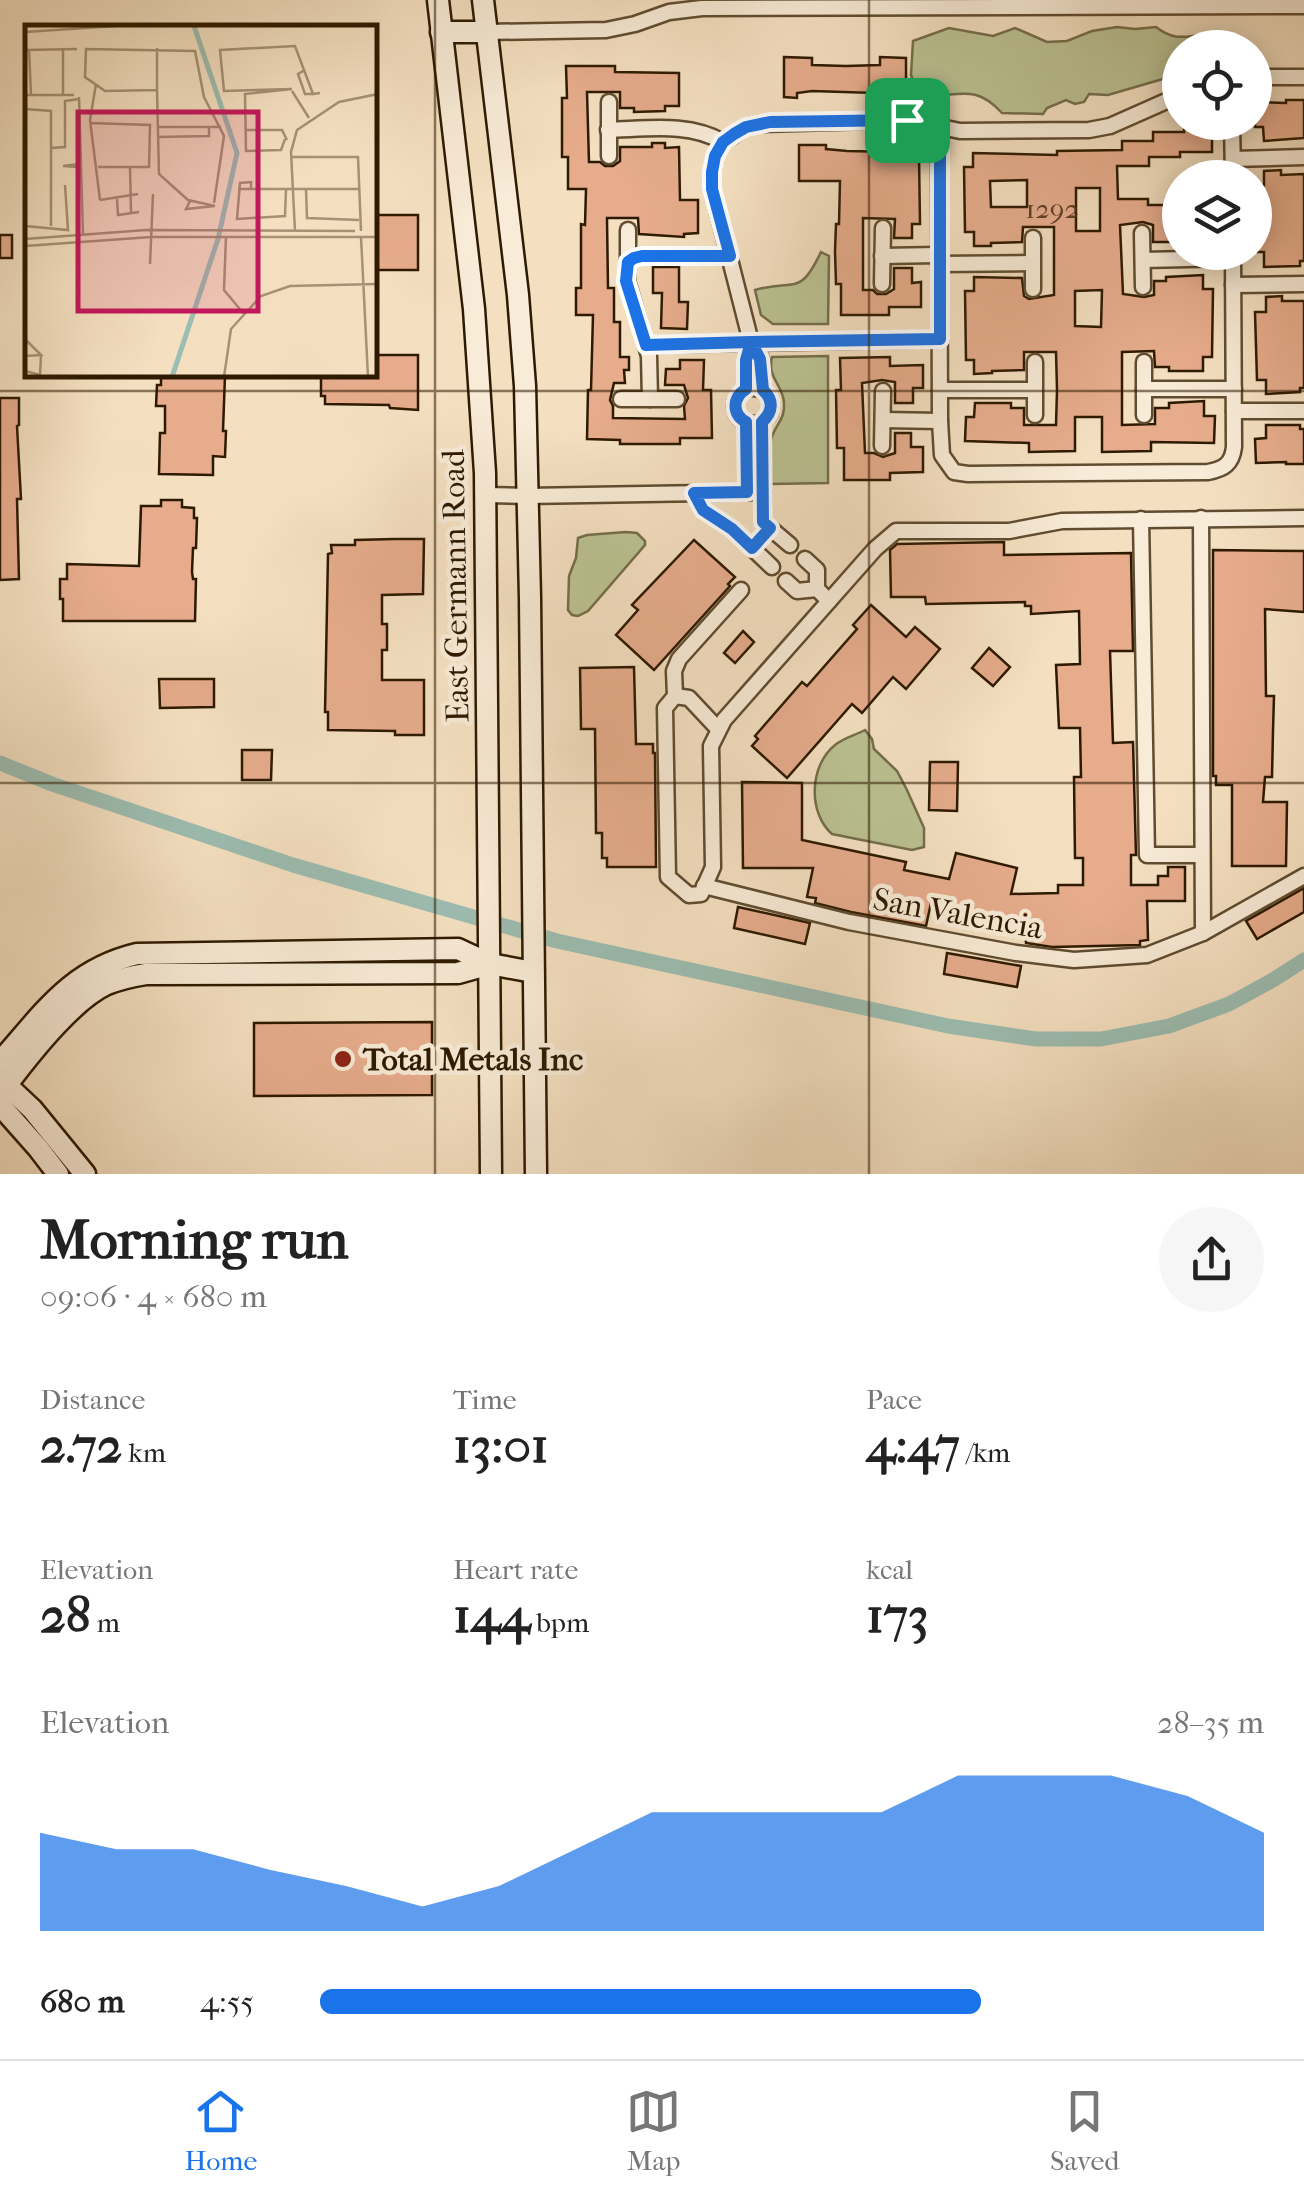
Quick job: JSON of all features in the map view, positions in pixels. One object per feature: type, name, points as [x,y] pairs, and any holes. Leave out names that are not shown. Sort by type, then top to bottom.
[{"type":"main road","name":"East Germann Road","points":[[438,0],[474,309],[485,494],[491,1174]]},
{"type":"main road","points":[[483,0],[525,386],[536,1174]]},
{"type":"main road","points":[[441,32],[486,32]]},
{"type":"main road","points":[[0,1062],[76,980],[94,968],[136,954],[204,963],[458,972],[490,954],[533,964]]},
{"type":"main road","points":[[85,1174],[49,1128],[2,1086],[64,1017],[103,986],[124,978],[204,963]]},
{"type":"main road","points":[[0,1105],[58,1174]]},
{"type":"street","points":[[486,32],[606,30],[668,12],[702,8],[940,3],[1304,6]]},
{"type":"street","points":[[1272,77],[1304,77]]},
{"type":"street","points":[[609,102],[609,156]]},
{"type":"street","points":[[763,390],[760,359],[751,342],[712,189],[715,156],[723,142],[746,127],[770,122],[907,120],[960,131],[1089,130],[1110,126],[1162,103]]},
{"type":"street","points":[[940,126],[940,421],[942,456],[954,472],[1208,472],[1226,467],[1233,458],[1232,270]]},
{"type":"street","points":[[608,130],[679,128],[711,135],[723,142]]},
{"type":"street","points":[[1232,140],[1233,159],[1304,158]]},
{"type":"street","points":[[882,228],[882,284]]},
{"type":"street","points":[[628,230],[626,281],[649,356],[650,398]]},
{"type":"street","points":[[1142,233],[1143,287]]},
{"type":"street","points":[[1033,238],[1033,288]]},
{"type":"street","points":[[628,262],[642,256],[730,256]]},
{"type":"street","points":[[882,256],[1032,263]]},
{"type":"street","points":[[1143,260],[1162,259]]},
{"type":"street","points":[[1233,285],[1304,284]]},
{"type":"street","points":[[646,345],[940,339]]},
{"type":"street","points":[[746,389],[746,360],[751,342]]},
{"type":"street","points":[[1034,362],[1034,415]]},
{"type":"street","points":[[1144,362],[1144,415]]},
{"type":"street","points":[[752,387],[768,394],[772,406],[770,412],[754,422],[737,414],[735,408],[737,397],[752,387]]},
{"type":"street","points":[[1144,389],[1234,389]]},
{"type":"street","points":[[940,390],[1034,390]]},
{"type":"street","points":[[882,446],[883,391]]},
{"type":"street","points":[[622,399],[677,398]]},
{"type":"street","points":[[1234,412],[1304,412]]},
{"type":"street","points":[[882,420],[940,421]]},
{"type":"street","points":[[747,492],[754,422]]},
{"type":"street","points":[[754,422],[764,492],[763,522],[790,546]]},
{"type":"street","points":[[485,494],[764,492]]},
{"type":"street","points":[[694,493],[703,510],[732,529],[772,568]]},
{"type":"street","points":[[1201,518],[1203,932]]},
{"type":"street","points":[[704,886],[713,867],[711,746],[724,720],[896,531],[1009,531],[1062,521],[1304,518]]},
{"type":"street","points":[[1141,519],[1147,856],[1202,855]]},
{"type":"street","points":[[752,548],[770,528]]},
{"type":"street","points":[[805,559],[817,570],[817,589],[829,601]]},
{"type":"street","points":[[786,581],[797,591],[817,589]]},
{"type":"street","points":[[719,730],[689,698],[676,696],[674,671],[679,659],[741,590]]},
{"type":"street","name":"San Valencia","points":[[676,696],[665,708],[668,877],[689,895],[701,894],[704,886],[849,922],[1074,960],[1146,956],[1203,932],[1304,876]]},
{"type":"green space","points":[[1117,27],[1156,27],[1162,31],[1162,79],[1108,95],[1089,94],[1084,102],[1075,104],[1066,100],[1047,108],[1043,114],[1002,113],[972,94],[918,95],[911,75],[913,41],[949,28],[993,36],[1015,28],[1047,42],[1067,41]]},
{"type":"green space","points":[[821,252],[829,256],[828,324],[773,324],[761,315],[755,290],[801,281]]},
{"type":"green space","points":[[828,356],[828,483],[771,484],[770,445],[784,408],[772,371],[772,357]]},
{"type":"green space","points":[[637,533],[645,545],[588,611],[572,615],[568,610],[569,576],[578,538]]},
{"type":"green space","points":[[865,730],[874,749],[897,771],[907,790],[924,828],[924,847],[912,850],[832,834],[824,825],[815,789],[820,765],[835,745]]},
{"type":"building","points":[[784,57],[812,58],[812,65],[846,66],[880,65],[880,57],[906,58],[906,94],[812,91],[797,93],[797,98],[784,97]]},
{"type":"building","points":[[566,66],[615,66],[615,72],[679,73],[679,106],[665,106],[665,111],[634,112],[634,108],[620,108],[620,92],[587,92],[589,162],[613,166],[620,161],[620,147],[665,143],[665,148],[679,147],[680,200],[698,200],[698,233],[684,237],[639,234],[638,218],[607,218],[608,288],[614,288],[614,322],[620,322],[620,357],[629,357],[625,383],[614,383],[610,400],[613,418],[685,419],[688,398],[684,385],[665,385],[666,369],[680,369],[680,360],[704,360],[703,390],[711,390],[712,438],[680,438],[680,444],[620,444],[620,440],[587,439],[593,315],[576,315],[586,189],[568,189],[568,157],[562,157]]},
{"type":"building","points":[[1304,100],[1304,138],[1264,141],[1272,140],[1272,103]]},
{"type":"building","points":[[1153,132],[1162,132],[1162,140],[1212,140],[1212,152],[1149,157],[1149,166],[1117,166],[1118,199],[1148,199],[1148,205],[1162,205],[1162,242],[1153,242],[1153,225],[1120,225],[1123,294],[1154,295],[1154,281],[1203,275],[1203,289],[1213,289],[1212,357],[1203,357],[1203,371],[1169,371],[1169,367],[1155,367],[1154,351],[1122,352],[1122,425],[1155,424],[1155,408],[1204,401],[1204,416],[1215,416],[1214,443],[1151,442],[1151,451],[1102,452],[1102,417],[1075,417],[1075,451],[1029,452],[1029,443],[965,441],[966,417],[974,417],[975,403],[1011,403],[1011,408],[1024,408],[1024,425],[1056,425],[1057,390],[1056,352],[1024,352],[1024,370],[992,373],[974,374],[974,360],[966,360],[965,291],[974,291],[974,277],[1022,278],[1024,296],[1029,299],[1054,295],[1054,227],[1023,227],[1022,242],[974,246],[974,232],[965,232],[964,167],[973,167],[973,153],[1057,155],[1057,151],[1122,150],[1122,141],[1153,141]],"holes":[[[1027,180],[1027,207],[991,207],[990,181]],[[1076,188],[1100,188],[1100,231],[1076,231]],[[1102,290],[1101,327],[1075,326],[1075,291]]]},
{"type":"building","points":[[894,142],[911,142],[911,156],[919,156],[920,224],[912,224],[912,238],[894,238],[895,219],[863,218],[863,290],[886,294],[894,289],[894,268],[912,268],[912,283],[921,282],[921,307],[889,307],[889,315],[841,315],[835,251],[840,181],[799,181],[799,145],[894,152]]},
{"type":"building","points":[[1281,170],[1281,175],[1304,174],[1304,261],[1300,261],[1300,266],[1272,267],[1272,171]]},
{"type":"building","points":[[378,215],[418,215],[418,270],[378,270]]},
{"type":"building","points":[[0,235],[12,235],[12,258],[0,258]]},
{"type":"building","points":[[653,267],[679,267],[679,302],[688,302],[687,329],[661,328],[662,293],[653,293]]},
{"type":"building","points":[[1282,296],[1282,301],[1304,301],[1304,388],[1300,392],[1266,394],[1266,380],[1257,380],[1255,312],[1266,312],[1266,297]]},
{"type":"building","points":[[378,355],[418,355],[418,410],[389,405],[325,404],[325,396],[321,396],[321,378],[378,378]]},
{"type":"building","points":[[890,357],[890,366],[923,365],[923,388],[913,388],[913,403],[895,403],[895,382],[862,383],[865,453],[883,457],[895,453],[895,433],[911,433],[911,447],[923,447],[923,472],[890,473],[890,480],[844,480],[844,448],[837,448],[840,358]]},
{"type":"building","points":[[161,378],[225,378],[225,457],[213,456],[213,475],[159,474],[160,433],[165,433],[165,406],[156,406],[157,385],[161,385]]},
{"type":"building","points":[[0,398],[19,398],[21,499],[17,499],[19,579],[0,580]]},
{"type":"building","points":[[1266,425],[1300,425],[1304,429],[1304,464],[1256,463],[1255,439],[1266,438]]},
{"type":"building","points":[[161,500],[182,500],[182,507],[194,508],[197,518],[192,572],[196,579],[195,621],[63,621],[60,579],[67,579],[67,564],[139,566],[141,506],[161,506]]},
{"type":"building","points":[[424,539],[423,594],[382,595],[387,650],[382,650],[382,680],[424,680],[424,735],[328,730],[325,712],[331,545],[355,545],[355,540]]},
{"type":"building","points":[[694,540],[735,577],[654,670],[616,635],[638,610],[632,605]]},
{"type":"building","points":[[1004,542],[1004,555],[1131,553],[1133,651],[1110,651],[1113,743],[1133,742],[1136,855],[1131,855],[1131,885],[1158,885],[1158,876],[1168,876],[1168,867],[1185,867],[1185,901],[1147,901],[1148,940],[1140,941],[1140,945],[1052,947],[1026,943],[1025,926],[931,903],[926,926],[851,912],[815,903],[816,898],[807,897],[813,868],[743,868],[742,782],[802,783],[802,840],[906,862],[904,870],[949,879],[956,853],[1017,868],[1011,894],[1058,893],[1058,885],[1083,885],[1083,858],[1075,858],[1074,777],[1081,777],[1080,728],[1059,728],[1056,665],[1080,664],[1079,611],[1031,614],[1031,606],[1025,606],[1025,602],[926,604],[925,597],[891,597],[890,550],[897,544]]},
{"type":"building","points":[[1213,550],[1304,551],[1304,612],[1265,609],[1266,696],[1274,696],[1272,777],[1265,777],[1263,802],[1287,802],[1286,866],[1232,866],[1232,785],[1216,785],[1213,776]]},
{"type":"building","points":[[871,605],[906,637],[915,627],[940,649],[906,689],[893,677],[862,713],[852,704],[787,778],[752,746],[758,739],[755,736],[802,682],[807,686],[857,629],[853,625]]},
{"type":"building","points":[[743,631],[754,642],[735,663],[724,653]]},
{"type":"building","points":[[989,648],[1010,667],[993,686],[972,668]]},
{"type":"building","points":[[634,667],[636,744],[653,744],[655,753],[656,867],[607,867],[607,858],[602,858],[602,833],[596,833],[595,729],[581,729],[580,668]]},
{"type":"building","points":[[159,679],[214,679],[214,707],[160,708]]},
{"type":"building","points":[[242,750],[272,750],[271,780],[242,780]]},
{"type":"building","points":[[930,762],[958,762],[957,811],[929,810]]},
{"type":"building","points":[[1304,888],[1304,912],[1257,939],[1246,921]]},
{"type":"building","points":[[738,907],[810,923],[805,944],[734,928]]},
{"type":"building","points":[[947,953],[1021,966],[1017,987],[944,974]]},
{"type":"building","name":"Total Metals Inc","points":[[432,1022],[432,1095],[254,1096],[254,1023]]},
{"type":"waterway","points":[[0,763],[293,865],[557,941],[948,1026],[1036,1039],[1101,1039],[1169,1026],[1229,1004],[1304,960]]},
{"type":"place","name":"Total Metals Inc","points":[[343,1059]]},
{"type":"route","points":[[907,120],[770,122],[746,127],[723,142],[712,172],[712,189],[730,256],[642,256],[628,262],[626,281],[646,345],[751,342],[760,359],[763,390],[772,406],[762,422],[763,522],[770,528],[752,548],[703,510],[694,493],[747,492],[746,422],[737,414],[735,402],[746,389],[746,360],[751,342],[940,339],[940,126],[907,120]]}]
